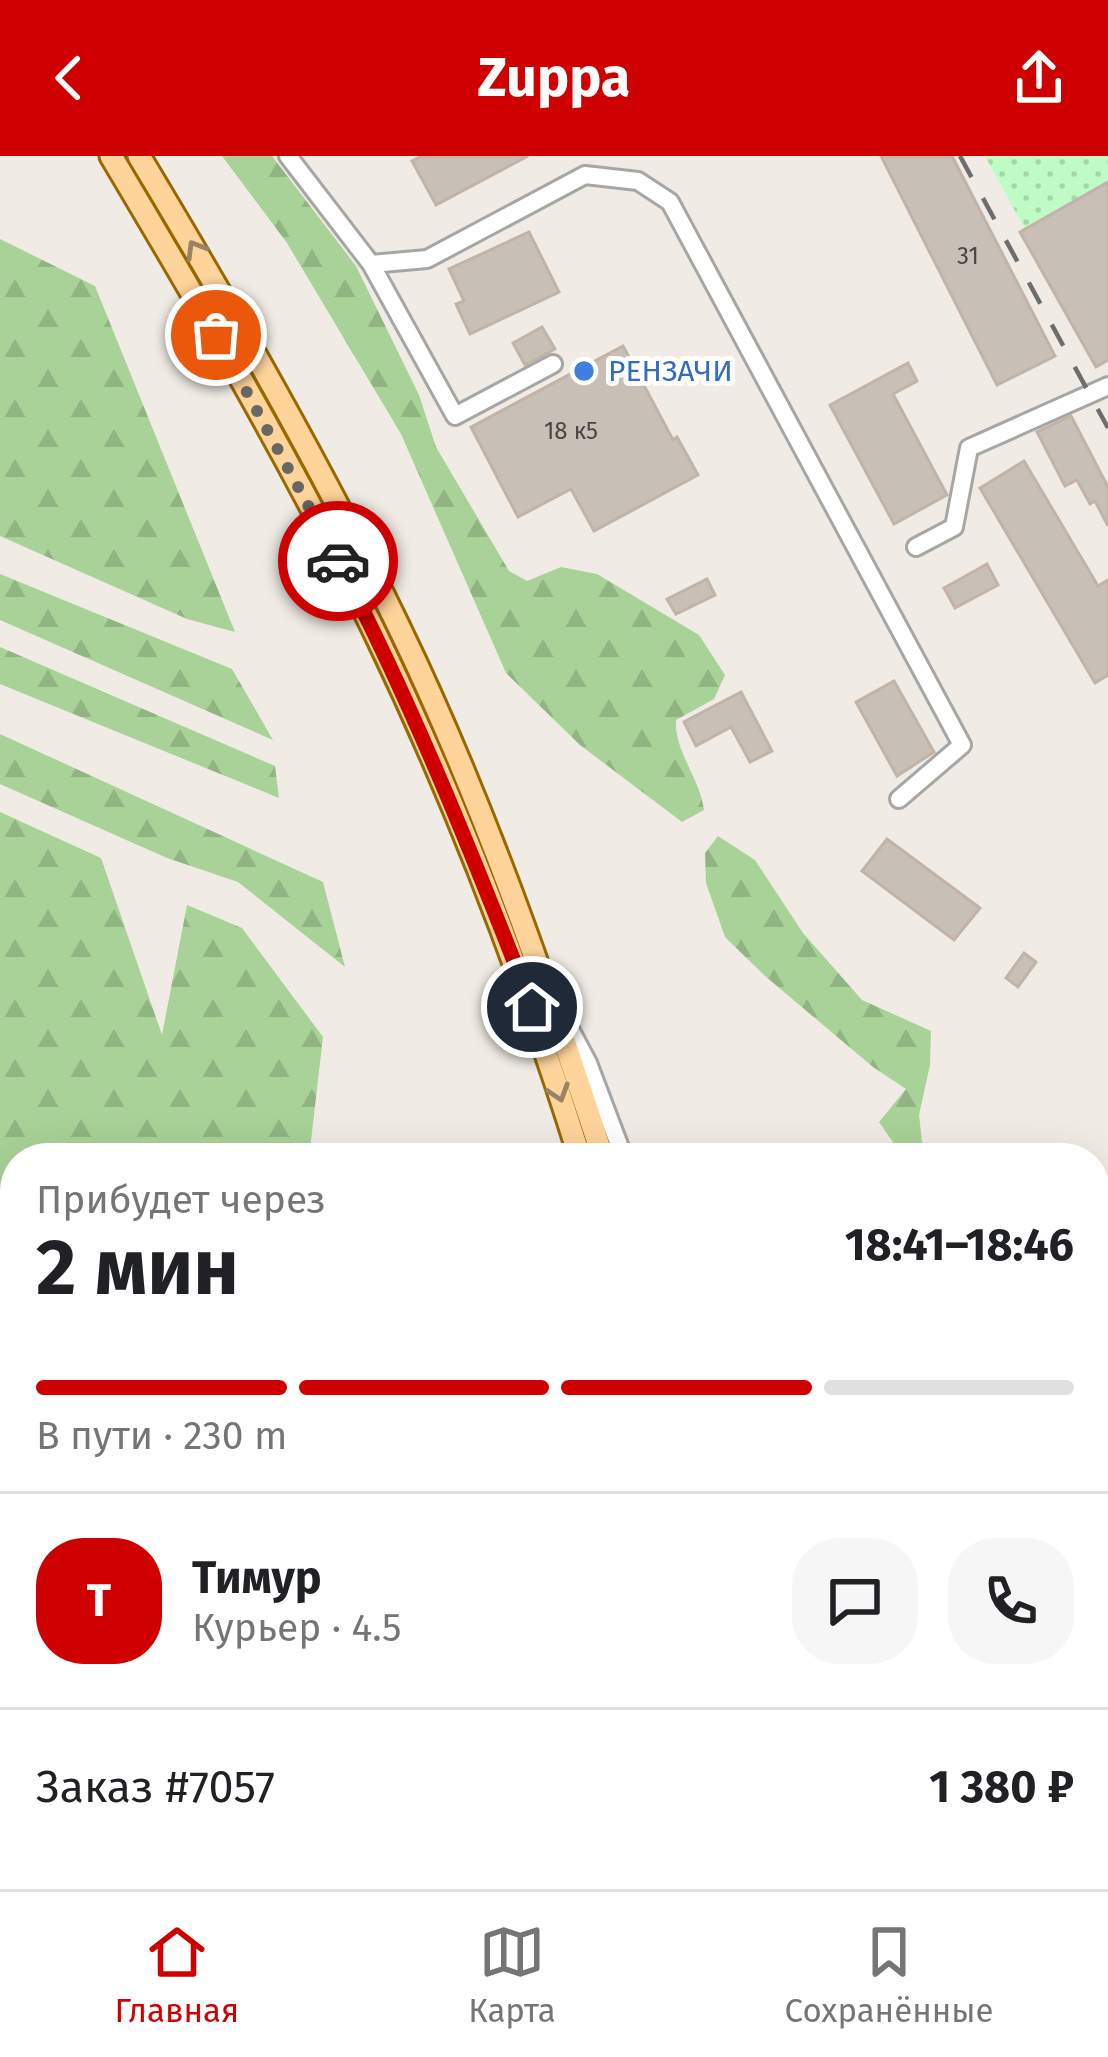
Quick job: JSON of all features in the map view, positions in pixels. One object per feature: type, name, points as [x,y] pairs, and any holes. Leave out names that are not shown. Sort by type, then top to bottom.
[{"type":"main road","points":[[111,156],[274,439],[376,635],[474,855],[532,1007],[575,1143]]},
{"type":"main road","points":[[139,156],[260,360],[398,626],[547,985],[598,1143]]},
{"type":"street","points":[[288,156],[371,264],[455,416],[553,364]]},
{"type":"street","points":[[371,264],[427,260],[585,165],[638,181],[670,202],[962,745],[899,799]]},
{"type":"street","points":[[916,547],[953,527],[970,448],[1108,386]]},
{"type":"street","points":[[547,985],[588,1063],[618,1143]]},
{"type":"green space","points":[[222,156],[272,156],[356,266],[419,395],[436,447],[509,571],[527,581],[561,567],[597,574],[699,635],[725,675],[714,699],[676,720],[676,731],[704,810],[682,822],[580,745],[506,673],[401,434],[287,243]]},
{"type":"green space","points":[[985,156],[1108,156],[1108,182],[1025,229]]},
{"type":"green space","points":[[0,239],[95,286],[235,632],[187,619],[0,536]]},
{"type":"green space","points":[[0,574],[232,669],[273,740],[0,620]]},
{"type":"green space","points":[[0,647],[275,766],[279,798],[0,684]]},
{"type":"green space","points":[[0,734],[323,882],[345,967],[238,882],[167,858],[0,784]]},
{"type":"green space","points":[[0,812],[101,858],[162,1035],[187,905],[242,928],[323,1037],[311,1143],[0,1143]]},
{"type":"green space","points":[[718,836],[755,860],[803,933],[862,1000],[931,1031],[930,1065],[919,1115],[922,1143],[894,1143],[879,1122],[906,1089],[873,1067],[725,937],[706,883],[705,853]]},
{"type":"building","points":[[422,156],[528,156],[436,205],[412,161]]},
{"type":"building","points":[[881,156],[952,156],[1055,356],[997,385]]},
{"type":"building","points":[[1108,182],[1108,360],[1096,367],[1020,232]]},
{"type":"building","points":[[529,232],[559,292],[470,334],[456,304],[464,301],[449,269]]},
{"type":"building","points":[[542,327],[555,349],[525,365],[513,343]]},
{"type":"building","points":[[623,346],[673,440],[677,437],[698,475],[594,531],[571,489],[518,517],[471,427]]},
{"type":"building","points":[[908,363],[917,381],[893,394],[947,495],[894,524],[830,405]]},
{"type":"building","points":[[1071,416],[1108,487],[1108,526],[1077,480],[1065,486],[1037,432]]},
{"type":"building","points":[[1024,461],[1098,586],[1108,580],[1108,675],[1095,683],[980,488]]},
{"type":"building","points":[[987,564],[998,585],[955,608],[944,588]]},
{"type":"building","points":[[707,579],[715,595],[676,614],[667,599]]},
{"type":"building","points":[[894,681],[934,752],[897,776],[856,702]]},
{"type":"building","points":[[741,692],[772,751],[750,762],[731,727],[696,746],[684,722]]},
{"type":"building","points":[[887,839],[980,908],[954,940],[862,871]]},
{"type":"building","points":[[1024,953],[1036,962],[1018,987],[1006,978]]},
{"type":"railway","points":[[960,156],[1108,428]]},
{"type":"way so far","points":[[216,335],[338,561]]},
{"type":"place","name":"РЕНЗАЧИ","points":[[584,371]]},
{"type":"route","points":[[338,561],[474,855],[532,1007]]}]
